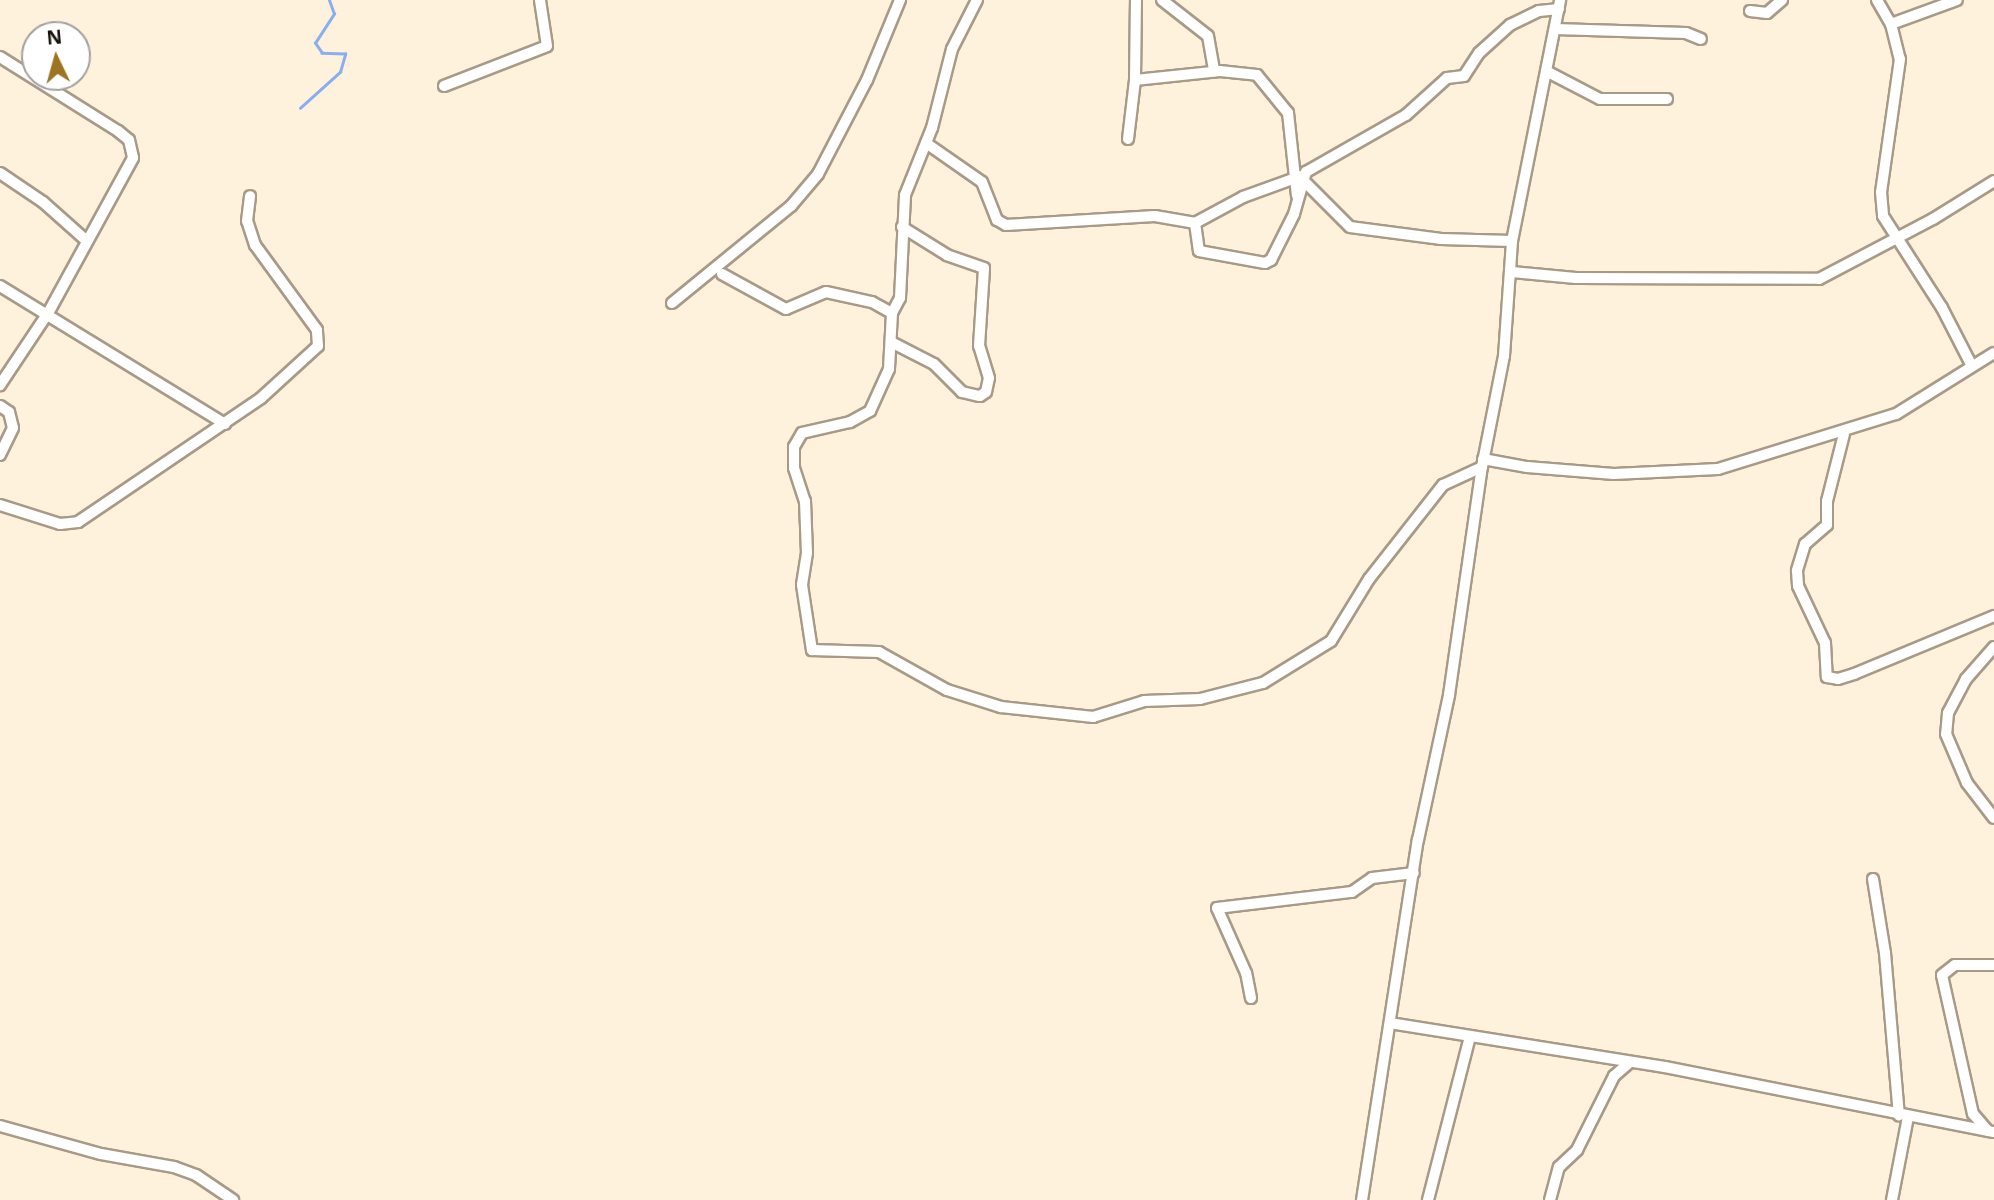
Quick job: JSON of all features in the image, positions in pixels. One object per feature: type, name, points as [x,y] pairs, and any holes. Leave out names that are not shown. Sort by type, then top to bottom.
[{"type":"street","points":[[444,86],[547,46],[540,0]]},
{"type":"street","points":[[672,303],[791,206],[818,174],[867,80],[900,0]]},
{"type":"street","points":[[976,0],[952,49],[926,144],[909,180],[902,227],[900,298],[892,313],[887,378],[870,411],[850,422],[802,433],[794,447],[793,468],[805,501],[807,553],[802,585],[812,650],[879,652],[947,690],[1002,707],[1093,717],[1151,700],[1200,699],[1263,683],[1331,641],[1369,579],[1443,485],[1482,463],[1570,472],[1663,474],[1718,468],[1844,433],[1908,408],[1994,353]]},
{"type":"street","points":[[1128,139],[1135,80],[1136,0]]},
{"type":"street","points":[[1162,0],[1208,36],[1214,71]]},
{"type":"street","points":[[1750,10],[1767,13],[1782,0]]},
{"type":"street","points":[[1877,0],[1891,24],[1900,59],[1880,202],[1895,239],[1942,308],[1972,366]]},
{"type":"street","points":[[1891,24],[1957,0]]},
{"type":"street","points":[[926,144],[982,182],[997,220],[1006,225],[1155,216],[1195,223],[1242,197],[1302,177],[1406,116],[1444,80],[1464,76],[1479,53],[1510,25],[1559,4],[1512,241],[1512,272],[1504,356],[1482,463],[1449,695],[1414,873],[1362,1200]]},
{"type":"street","points":[[1555,29],[1686,33],[1701,39]]},
{"type":"street","points":[[0,57],[129,140],[131,166],[48,313],[0,385]]},
{"type":"street","points":[[1135,80],[1214,71],[1257,75],[1283,103],[1292,125],[1302,177],[1294,214],[1269,262],[1199,251],[1195,223]]},
{"type":"street","points":[[1546,71],[1600,99],[1667,99]]},
{"type":"street","points":[[0,173],[43,202],[87,241]]},
{"type":"street","points":[[1302,177],[1350,227],[1441,239],[1512,241]]},
{"type":"street","points":[[1512,272],[1576,278],[1809,280],[1828,276],[1994,181]]},
{"type":"street","points":[[0,505],[60,524],[78,522],[261,398],[320,342],[310,320],[255,245],[247,221],[250,196]]},
{"type":"street","points":[[891,342],[934,364],[962,392],[981,396],[986,392],[989,378],[979,346],[984,268],[947,255],[902,227]]},
{"type":"street","points":[[722,274],[786,309],[826,292],[872,302],[892,313]]},
{"type":"street","points":[[0,286],[225,424]]},
{"type":"street","points":[[0,406],[9,412],[13,428],[0,455]]},
{"type":"street","points":[[1844,433],[1828,493],[1828,525],[1805,544],[1797,571],[1798,586],[1825,643],[1826,677],[1838,679],[1854,674],[1994,616]]},
{"type":"street","points":[[1994,647],[1966,679],[1948,713],[1946,734],[1955,762],[1994,818]]},
{"type":"street","points":[[1251,998],[1246,973],[1217,908],[1352,892],[1373,878],[1414,873]]},
{"type":"street","points":[[1873,879],[1885,953],[1903,1116],[1892,1200]]},
{"type":"street","points":[[1991,1131],[1973,1114],[1942,975],[1955,965],[1994,965]]},
{"type":"street","points":[[1390,1023],[1630,1062],[1991,1131]]},
{"type":"street","points":[[1428,1200],[1470,1035]]},
{"type":"street","points":[[1550,1200],[1559,1167],[1577,1150],[1614,1076],[1630,1062]]},
{"type":"street","points":[[0,1126],[101,1154],[174,1167],[196,1175],[233,1200]]},
{"type":"waterway","points":[[300,108],[340,72],[345,54],[322,53],[315,43],[334,14],[329,0]]}]
